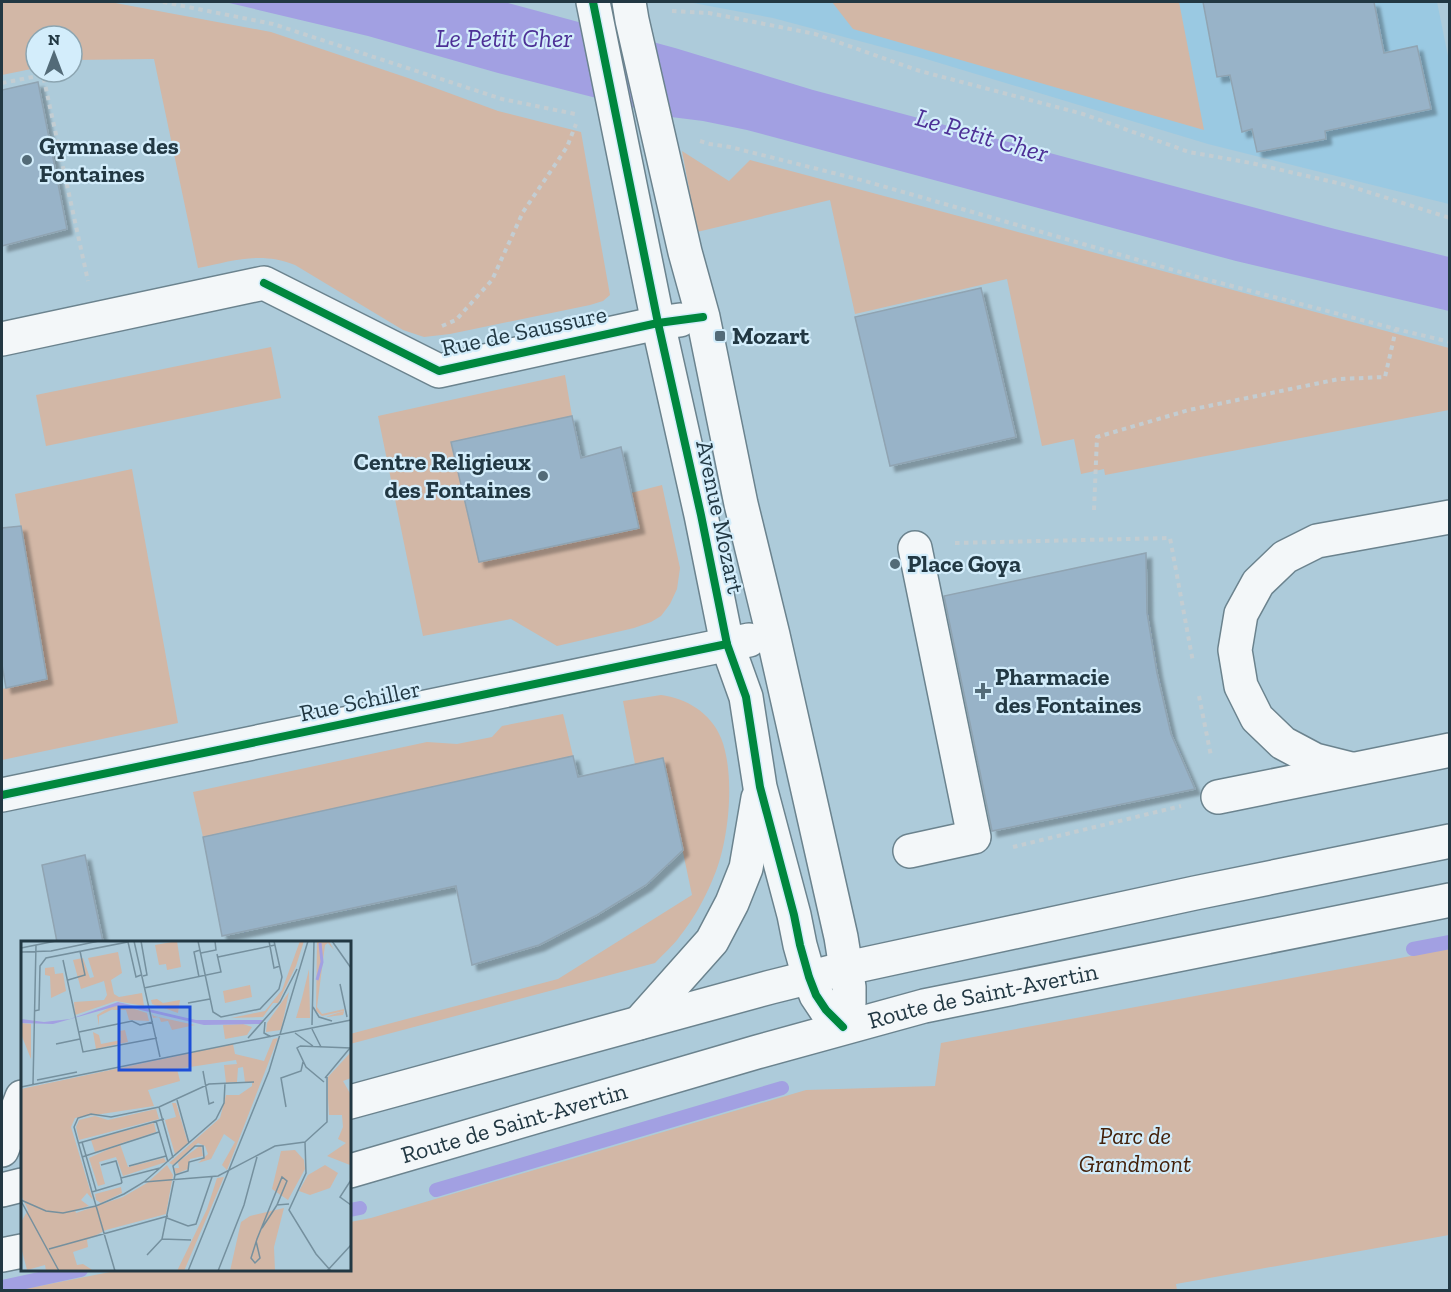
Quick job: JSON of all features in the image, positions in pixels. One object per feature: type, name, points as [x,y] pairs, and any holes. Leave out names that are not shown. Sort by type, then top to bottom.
[{"type":"street","name":"Avenue Mozart","points":[[593,3],[658,323],[727,644],[746,697],[760,787],[809,977],[816,995],[843,1028]]},
{"type":"street","name":"Avenue Mozart","points":[[631,10],[685,252],[703,317],[741,504],[841,937],[849,987],[849,1003],[843,1028]]},
{"type":"street","name":"Rue de Saussure","points":[[2,339],[264,283],[439,371],[658,323],[703,317]]},
{"type":"street","points":[[1352,769],[1315,760],[1282,743],[1257,718],[1241,686],[1235,650],[1241,614],[1258,583],[1265,576],[1285,557],[1317,541],[1449,517]]},
{"type":"street","points":[[910,851],[974,837],[915,548]]},
{"type":"street","name":"Rue Schiller","points":[[2,795],[773,635]]},
{"type":"street","points":[[1218,797],[1449,750]]},
{"type":"street","name":"Avenue Mozart","points":[[639,1023],[712,941],[732,903],[746,868],[760,787]]},
{"type":"street","points":[[351,1102],[809,977],[1195,893],[1449,841]]},
{"type":"street","name":"Route de Saint-Avertin","points":[[351,1171],[924,1006],[1449,900]]},
{"type":"street","points":[[2,1150],[21,1100]]},
{"type":"street","points":[[2,1190],[21,1185]]},
{"type":"street","points":[[2,1255],[21,1251]]},
{"type":"path","points":[[163,2],[273,24],[502,99],[579,114],[567,147],[523,212],[492,280],[456,320],[393,348]]},
{"type":"path","points":[[631,10],[709,13],[815,34],[920,71],[1083,114],[1189,152],[1251,163],[1346,185],[1449,218]]},
{"type":"path","points":[[2,83],[43,75],[96,319]]},
{"type":"path","points":[[656,120],[668,128],[710,144],[854,178],[1194,276],[1449,342]]},
{"type":"path","points":[[1094,510],[1097,437],[1189,410],[1339,379],[1385,377],[1396,329]]},
{"type":"path","points":[[954,543],[1170,538],[1194,668]]},
{"type":"path","points":[[1004,849],[1218,797],[1198,691]]},
{"type":"shaded area","points":[[688,2],[1437,2],[1449,61],[1449,204],[1208,144],[923,58],[773,18]]},
{"type":"green space","points":[[2,2],[110,2],[271,32],[498,111],[581,132],[610,295],[603,301],[590,305],[450,334],[424,337],[403,330],[295,265],[282,261],[246,259],[198,268],[154,59],[84,60],[84,24],[24,24],[24,70],[2,75]]},
{"type":"green space","points":[[832,2],[1179,2],[1204,130],[853,29]]},
{"type":"green space","points":[[682,151],[729,181],[750,160],[1449,348],[1449,410],[1105,475],[1104,469],[1081,474],[1074,439],[1042,446],[1007,279],[855,314],[830,200],[697,232]]},
{"type":"green space","points":[[271,347],[281,398],[46,446],[36,395]]},
{"type":"green space","points":[[565,375],[572,416],[451,442],[479,561],[638,529],[631,493],[662,485],[680,568],[677,589],[670,604],[661,616],[651,622],[557,646],[511,619],[423,636],[378,416]]},
{"type":"green space","points":[[132,469],[178,723],[2,760],[2,689],[47,678],[15,494]]},
{"type":"green space","points":[[661,695],[688,703],[711,721],[717,729],[726,753],[729,790],[723,849],[709,888],[698,910],[674,943],[655,963],[351,1044],[351,1034],[558,979],[692,895],[663,758],[635,764],[623,701]]},
{"type":"green space","points":[[563,714],[573,756],[203,837],[193,792],[427,742],[457,744],[492,737],[502,726]]},
{"type":"green space","name":"Parc de Grandmont","points":[[1449,949],[1449,1235],[1176,1284],[1177,1290],[19,1290],[115,1271],[351,1271],[351,1222],[371,1218],[806,1090],[935,1086],[941,1043]]},
{"type":"water","name":"Le Petit Cher","points":[[225,2],[504,2],[675,48],[813,90],[1335,229],[1449,257],[1449,311],[1236,261],[747,130],[671,117],[498,73],[368,36]]},
{"type":"building","points":[[1203,2],[1374,2],[1384,53],[1417,46],[1431,109],[1325,131],[1326,139],[1257,152],[1252,129],[1242,132],[1230,75],[1217,77]]},
{"type":"building","name":"Gymnase des Fontaines","points":[[38,84],[67,229],[2,246],[2,90]]},
{"type":"building","points":[[981,288],[1016,437],[890,466],[855,317]]},
{"type":"building","name":"Centre Religieux des Fontaines","points":[[572,416],[581,458],[621,447],[639,528],[479,562],[451,442]]},
{"type":"building","points":[[21,526],[47,679],[6,688],[2,665],[2,528]]},
{"type":"building","points":[[1146,553],[1147,613],[1157,673],[1171,734],[1195,789],[992,831],[944,596]]},
{"type":"building","points":[[573,756],[578,777],[663,758],[683,850],[646,885],[597,915],[539,945],[472,965],[456,886],[222,936],[203,837]]},
{"type":"building","points":[[85,855],[103,941],[57,941],[42,865]]},
{"type":"waterway","points":[[1413,949],[1450,942]]},
{"type":"waterway","points":[[436,1190],[782,1088]]},
{"type":"waterway","points":[[351,1210],[360,1208]]},
{"type":"waterway","points":[[2,1287],[76,1271]]},
{"type":"cycle path","points":[[593,2],[658,323],[727,644],[746,697],[760,787],[809,977],[816,995],[826,1010],[843,1027]]},
{"type":"cycle path","points":[[264,283],[439,371],[658,323],[703,317]]},
{"type":"cycle path","points":[[2,795],[727,644]]},
{"type":"place","name":"Gymnase des Fontaines","points":[[27,160]]},
{"type":"place","name":"Mozart","points":[[720,336]]},
{"type":"place","name":"Centre Religieux des Fontaines","points":[[543,476]]},
{"type":"place","name":"Place Goya","points":[[895,564]]},
{"type":"place","name":"Pharmacie des Fontaines","points":[[983,691]]}]
